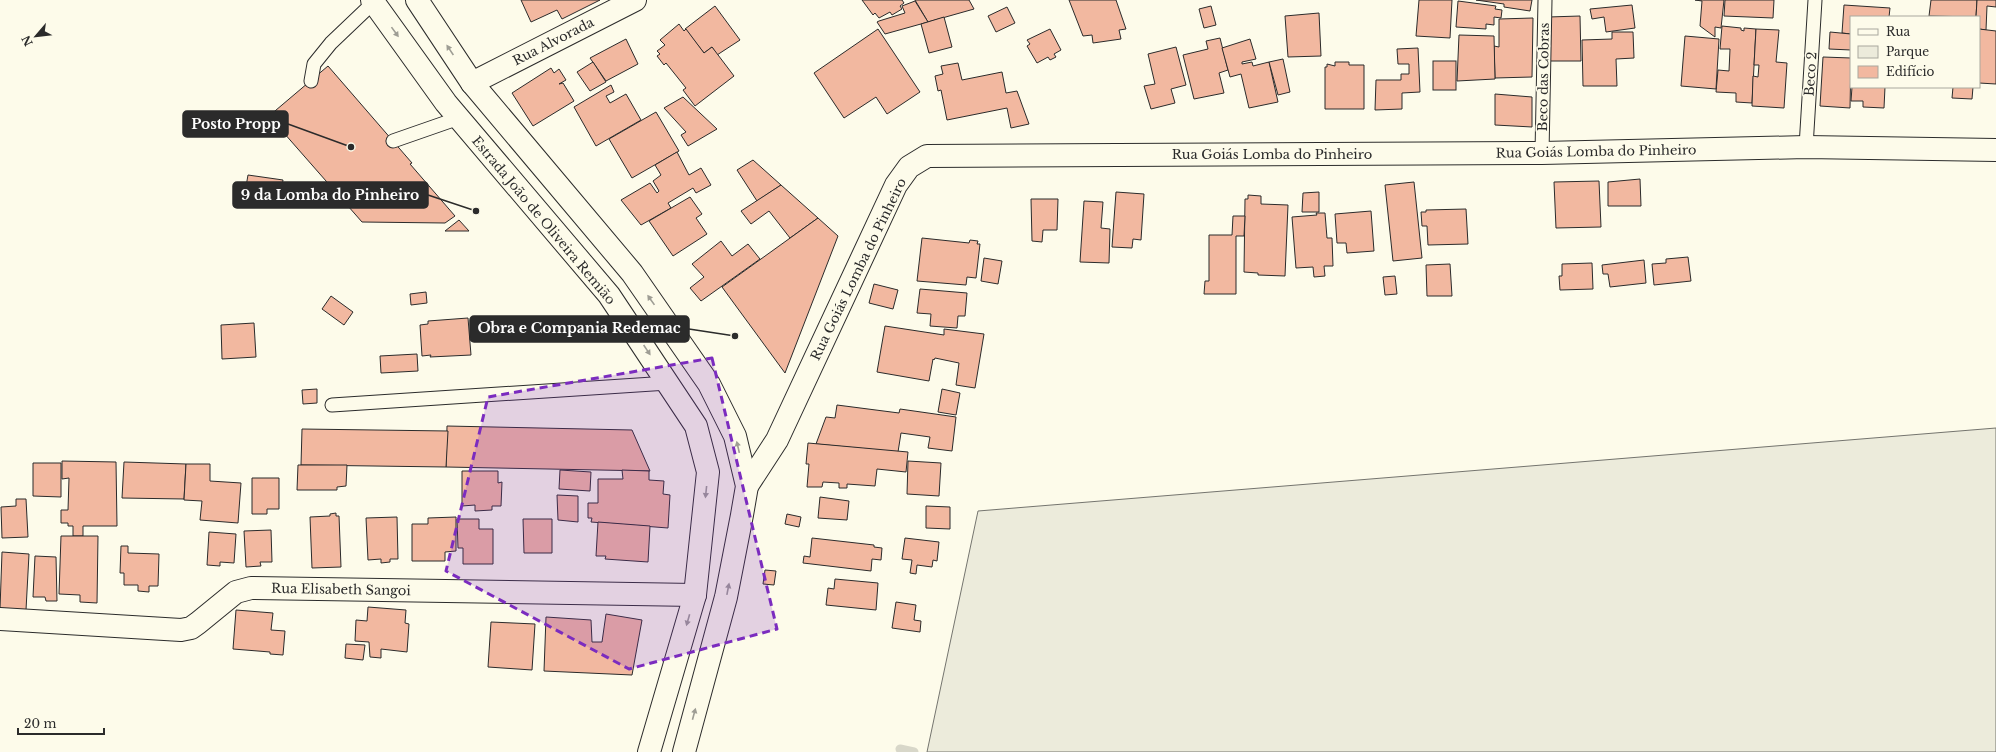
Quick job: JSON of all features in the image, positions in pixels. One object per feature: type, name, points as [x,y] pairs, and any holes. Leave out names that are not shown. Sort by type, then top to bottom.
[{"type":"street","points":[[417,0],[472,83],[632,273],[709,384],[735,436],[747,486],[726,597],[684,752]]},
{"type":"street","name":"Rua Alvorada","points":[[472,83],[635,0]]},
{"type":"street","name":"Estrada João de Oliveira Remião","points":[[373,1],[446,103],[609,295],[696,426],[708,472],[695,595],[649,752]]},
{"type":"street","name":"Rua Goiás Lomba do Pinheiro","points":[[747,486],[777,440],[896,185],[909,167],[927,156],[1542,153],[1806,147],[1996,150]]},
{"type":"street","name":"Rua Elisabeth Sangoi","points":[[0,619],[181,630],[192,628],[236,592],[251,588],[695,595]]},
{"type":"lane","name":"Beco das Cobras","points":[[1542,153],[1545,0]]},
{"type":"lane","name":"Beco 2","points":[[1806,147],[1815,0]]},
{"type":"lane","points":[[311,81],[314,64],[331,43],[373,1]]},
{"type":"lane","points":[[393,141],[459,118]]},
{"type":"lane","points":[[332,405],[668,383]]},
{"type":"highlighted area","points":[[712,358],[777,629],[629,669],[446,571],[488,397]]},
{"type":"green space","points":[[1996,428],[1996,752],[927,752],[978,511]]},
{"type":"building","points":[[521,0],[600,0],[562,19],[557,10],[531,22]]},
{"type":"building","points":[[862,0],[902,0],[904,3],[900,6],[902,9],[892,15],[890,12],[879,18],[875,13],[873,15]]},
{"type":"building","points":[[915,0],[969,0],[974,9],[928,22]]},
{"type":"building","points":[[1069,0],[1116,0],[1126,29],[1119,30],[1121,39],[1093,43],[1092,35],[1083,36]]},
{"type":"building","points":[[1419,0],[1452,0],[1450,38],[1416,36]]},
{"type":"building","points":[[1476,0],[1532,0],[1530,11],[1504,7],[1504,4]]},
{"type":"building","points":[[1695,0],[1724,0],[1721,28],[1715,27],[1715,37],[1700,26],[1702,1]]},
{"type":"building","points":[[1725,0],[1774,0],[1773,18],[1724,16]]},
{"type":"building","points":[[1931,0],[1977,0],[1976,16],[1929,16]]},
{"type":"building","points":[[1977,0],[1996,0],[1996,7],[1987,6],[1986,30],[1980,29],[1980,16],[1976,16]]},
{"type":"building","points":[[915,1],[928,22],[885,34],[877,22],[905,13],[902,6]]},
{"type":"building","points":[[1458,1],[1496,6],[1495,9],[1502,10],[1501,18],[1494,17],[1494,25],[1486,24],[1486,29],[1456,27]]},
{"type":"building","points":[[1632,5],[1635,28],[1606,32],[1604,17],[1592,19],[1590,9]]},
{"type":"building","points":[[1844,5],[1890,8],[1889,16],[1850,16],[1850,34],[1842,33]]},
{"type":"building","points":[[715,6],[740,40],[717,55],[712,47],[704,53],[685,29]]},
{"type":"building","points":[[1211,6],[1216,25],[1204,28],[1199,9]]},
{"type":"building","points":[[1007,7],[1015,23],[996,32],[988,16]]},
{"type":"building","points":[[1319,13],[1321,56],[1288,57],[1285,16]]},
{"type":"building","points":[[1580,16],[1581,61],[1549,61],[1548,17]]},
{"type":"building","points":[[944,17],[952,47],[929,53],[921,24]]},
{"type":"building","points":[[1533,18],[1532,77],[1495,78],[1494,46],[1499,47],[1499,19]]},
{"type":"building","points":[[679,24],[684,31],[686,29],[704,53],[712,47],[734,76],[695,106],[683,90],[686,88],[666,63],[664,65],[657,56],[660,54],[657,51],[665,45],[660,40]]},
{"type":"building","points":[[1722,26],[1741,28],[1741,30],[1744,31],[1744,28],[1756,29],[1752,103],[1736,102],[1736,93],[1716,92],[1718,70],[1729,71],[1730,49],[1720,49]]},
{"type":"building","points":[[878,29],[920,92],[887,114],[876,97],[844,118],[814,73]]},
{"type":"building","points":[[1050,29],[1061,50],[1054,54],[1056,57],[1050,60],[1048,57],[1037,63],[1027,46],[1030,44],[1027,40]]},
{"type":"building","points":[[1756,29],[1779,30],[1776,62],[1787,63],[1784,108],[1752,106],[1753,76],[1758,77],[1759,65],[1754,65]]},
{"type":"building","points":[[1980,29],[1996,31],[1996,84],[1980,83]]},
{"type":"building","points":[[1612,32],[1633,32],[1634,58],[1616,59],[1617,86],[1583,86],[1582,40],[1612,39]]},
{"type":"building","points":[[1830,32],[1850,34],[1850,50],[1829,49]]},
{"type":"building","points":[[1459,35],[1494,36],[1495,79],[1457,81]]},
{"type":"building","points":[[1685,36],[1719,39],[1716,89],[1681,86]]},
{"type":"building","points":[[1220,38],[1228,70],[1219,73],[1224,93],[1194,99],[1183,55],[1208,49],[1206,41]]},
{"type":"building","points":[[626,39],[638,64],[606,81],[590,58]]},
{"type":"building","points":[[1250,39],[1256,59],[1242,62],[1242,64],[1252,62],[1253,66],[1269,62],[1278,102],[1249,108],[1241,74],[1230,77],[1222,48]]},
{"type":"building","points":[[1176,47],[1186,85],[1171,89],[1175,103],[1151,109],[1144,86],[1155,84],[1148,54]]},
{"type":"building","points":[[1418,48],[1420,92],[1402,93],[1402,109],[1375,110],[1376,80],[1401,80],[1401,74],[1409,74],[1409,64],[1398,64],[1397,49]]},
{"type":"building","points":[[1823,57],[1850,58],[1850,108],[1820,106]]},
{"type":"building","points":[[1283,59],[1290,92],[1278,95],[1269,62]]},
{"type":"building","points":[[1433,61],[1456,61],[1456,90],[1433,90]]},
{"type":"building","points":[[593,62],[606,82],[590,91],[577,72]]},
{"type":"building","points":[[1335,62],[1349,62],[1349,65],[1364,65],[1364,109],[1325,109],[1325,67],[1327,67],[1327,64],[1335,66]]},
{"type":"building","points":[[958,63],[962,80],[1002,72],[1006,93],[1017,91],[1029,124],[1011,128],[1007,108],[947,120],[941,90],[938,91],[935,76],[943,74],[941,66]]},
{"type":"building","points":[[328,66],[412,163],[410,164],[455,216],[445,223],[362,222],[269,116]]},
{"type":"building","points":[[551,68],[554,73],[559,69],[566,80],[559,84],[563,83],[574,101],[533,126],[512,93]]},
{"type":"building","points":[[611,85],[614,92],[606,96],[610,103],[626,94],[641,120],[596,146],[574,107]]},
{"type":"building","points":[[1852,88],[1885,88],[1884,108],[1863,107],[1863,101],[1851,101]]},
{"type":"building","points":[[1953,88],[1973,88],[1972,99],[1952,98]]},
{"type":"building","points":[[1495,94],[1532,97],[1532,127],[1495,125]]},
{"type":"building","points":[[683,97],[717,129],[688,146],[681,135],[686,132],[664,108]]},
{"type":"building","points":[[656,112],[679,151],[632,178],[609,139]]},
{"type":"building","points":[[677,152],[689,175],[701,168],[711,185],[696,193],[693,188],[668,203],[671,208],[641,225],[621,200],[650,183],[657,193],[659,191],[653,181],[661,175],[655,165]]},
{"type":"building","points":[[753,160],[781,185],[757,201],[737,170]]},
{"type":"building","points":[[248,175],[283,180],[279,204],[244,198]]},
{"type":"building","points":[[1640,179],[1641,206],[1608,206],[1608,182]]},
{"type":"building","points":[[1599,181],[1601,227],[1556,228],[1554,182]]},
{"type":"building","points":[[1414,182],[1422,258],[1393,261],[1385,185]]},
{"type":"building","points":[[781,185],[818,218],[790,238],[769,211],[751,224],[741,211]]},
{"type":"building","points":[[1116,192],[1144,194],[1141,240],[1133,239],[1132,248],[1112,247]]},
{"type":"building","points":[[1319,192],[1319,212],[1302,212],[1303,193]]},
{"type":"building","points":[[1248,195],[1261,196],[1261,204],[1288,205],[1285,276],[1258,275],[1258,273],[1244,272],[1245,199],[1248,199]]},
{"type":"building","points":[[690,197],[702,214],[696,218],[707,234],[673,256],[649,221]]},
{"type":"building","points":[[1031,199],[1058,199],[1057,230],[1043,230],[1042,242],[1032,241]]},
{"type":"building","points":[[1084,201],[1103,202],[1101,228],[1110,229],[1109,263],[1080,262]]},
{"type":"building","points":[[1466,209],[1468,244],[1428,245],[1427,226],[1422,226],[1421,212],[1426,212],[1426,210]]},
{"type":"building","points":[[1371,211],[1374,251],[1347,253],[1346,243],[1337,243],[1335,214]]},
{"type":"building","points":[[1316,213],[1325,213],[1327,238],[1332,238],[1333,266],[1324,266],[1325,276],[1314,277],[1313,267],[1296,268],[1292,217],[1317,215]]},
{"type":"building","points":[[1233,216],[1245,216],[1244,236],[1236,236],[1236,294],[1204,294],[1205,281],[1209,281],[1209,235],[1232,235]]},
{"type":"building","points":[[818,218],[838,236],[785,373],[722,287]]},
{"type":"building","points":[[459,220],[469,231],[445,231]]},
{"type":"building","points":[[922,238],[969,243],[970,240],[978,241],[977,244],[980,244],[976,278],[967,277],[966,285],[917,281]]},
{"type":"building","points":[[721,241],[732,256],[748,244],[760,259],[701,301],[690,288],[704,277],[692,264]]},
{"type":"building","points":[[1688,257],[1691,281],[1654,285],[1652,264],[1666,263],[1666,259]]},
{"type":"building","points":[[984,258],[1002,261],[998,284],[981,281]]},
{"type":"building","points":[[1644,260],[1646,283],[1610,287],[1608,274],[1603,274],[1602,265]]},
{"type":"building","points":[[1592,263],[1593,289],[1560,290],[1559,276],[1562,276],[1562,264]]},
{"type":"building","points":[[1450,264],[1452,296],[1427,296],[1426,265]]},
{"type":"building","points":[[1395,276],[1397,294],[1385,295],[1383,277]]},
{"type":"building","points":[[874,284],[898,290],[893,309],[869,303]]},
{"type":"building","points":[[920,289],[967,293],[965,316],[958,316],[957,328],[930,326],[931,314],[917,313]]},
{"type":"building","points":[[426,292],[427,303],[411,305],[410,294]]},
{"type":"building","points":[[331,296],[353,312],[344,325],[322,309]]},
{"type":"building","points":[[468,318],[471,355],[422,356],[420,325],[428,324],[428,321]]},
{"type":"building","points":[[254,323],[256,357],[222,359],[221,325]]},
{"type":"building","points":[[885,326],[944,335],[944,329],[984,334],[975,388],[956,385],[959,363],[935,358],[934,360],[933,359],[929,381],[877,372]]},
{"type":"building","points":[[417,354],[418,371],[381,373],[380,356]]},
{"type":"building","points":[[317,389],[317,403],[303,404],[302,390]]},
{"type":"building","points":[[942,389],[960,393],[956,415],[938,412]]},
{"type":"building","points":[[837,405],[899,413],[900,409],[956,417],[952,451],[928,448],[930,437],[901,433],[898,452],[816,444],[826,417],[835,418]]},
{"type":"building","points":[[447,426],[632,430],[650,471],[446,467]]},
{"type":"building","points":[[302,429],[448,431],[446,467],[301,465]]},
{"type":"building","points":[[808,443],[908,452],[906,472],[877,469],[875,486],[847,484],[847,488],[839,488],[839,483],[823,482],[822,487],[807,487],[809,464],[806,464]]},
{"type":"building","points":[[62,461],[116,462],[117,526],[83,526],[83,536],[73,536],[73,526],[68,526],[68,523],[61,523],[61,510],[68,510],[69,478],[62,479]]},
{"type":"building","points":[[908,461],[941,463],[939,496],[907,494]]},
{"type":"building","points":[[124,462],[186,464],[184,499],[122,498]]},
{"type":"building","points":[[33,463],[61,463],[61,497],[33,496]]},
{"type":"building","points":[[186,464],[210,464],[210,481],[241,483],[238,523],[200,520],[202,501],[184,500]]},
{"type":"building","points":[[298,465],[347,465],[346,486],[337,487],[337,490],[297,490]]},
{"type":"building","points":[[560,470],[591,472],[590,491],[559,489]]},
{"type":"building","points":[[622,470],[649,471],[649,480],[664,481],[663,494],[670,495],[668,528],[591,522],[592,518],[588,518],[588,503],[598,503],[598,479],[623,479]]},
{"type":"building","points":[[462,471],[498,471],[498,483],[502,482],[501,506],[492,506],[492,510],[475,511],[475,505],[462,506]]},
{"type":"building","points":[[252,478],[279,478],[279,509],[267,509],[267,514],[252,514]]},
{"type":"building","points":[[557,495],[578,496],[578,522],[558,520]]},
{"type":"building","points":[[820,497],[849,501],[847,520],[818,518]]},
{"type":"building","points":[[16,499],[26,499],[28,537],[2,538],[1,507],[16,506]]},
{"type":"building","points":[[926,506],[950,507],[950,529],[926,528]]},
{"type":"building","points":[[336,513],[336,516],[339,516],[341,567],[312,568],[310,517],[330,516],[330,514]]},
{"type":"building","points":[[787,514],[801,517],[799,527],[785,524]]},
{"type":"building","points":[[397,517],[398,559],[390,559],[390,562],[381,563],[381,559],[368,560],[366,518]]},
{"type":"building","points":[[456,517],[456,551],[445,552],[445,561],[412,561],[412,524],[428,524],[428,518]]},
{"type":"building","points":[[457,519],[479,519],[479,529],[493,529],[493,564],[463,564],[463,548],[458,548]]},
{"type":"building","points":[[523,519],[552,519],[552,553],[524,553]]},
{"type":"building","points":[[598,522],[650,526],[648,562],[605,559],[606,556],[596,556]]},
{"type":"building","points":[[271,530],[272,562],[260,562],[261,566],[246,567],[244,531]]},
{"type":"building","points":[[209,532],[236,534],[234,563],[220,562],[220,566],[207,565]]},
{"type":"building","points":[[61,536],[98,536],[97,603],[80,602],[80,595],[59,594]]},
{"type":"building","points":[[812,538],[874,545],[874,547],[882,548],[881,560],[872,559],[871,571],[803,563],[804,556],[810,557]]},
{"type":"building","points":[[905,538],[939,542],[937,561],[933,560],[932,567],[917,565],[916,574],[910,573],[912,560],[902,559]]},
{"type":"building","points":[[121,546],[128,546],[128,553],[159,554],[158,586],[149,586],[149,592],[138,591],[138,585],[124,585],[124,573],[120,573]]},
{"type":"building","points":[[2,552],[29,554],[26,610],[0,609]]},
{"type":"building","points":[[35,556],[56,557],[57,601],[46,601],[45,597],[33,597]]},
{"type":"building","points":[[765,570],[776,571],[774,585],[763,584]]},
{"type":"building","points":[[835,579],[878,583],[876,610],[826,605],[828,588],[834,589]]},
{"type":"building","points":[[896,602],[916,605],[914,620],[921,621],[920,632],[892,628]]},
{"type":"building","points":[[368,607],[406,610],[405,623],[409,624],[407,652],[381,649],[381,658],[370,657],[369,642],[355,641],[356,620],[367,621]]},
{"type":"building","points":[[236,610],[273,613],[271,630],[285,631],[283,655],[270,654],[270,652],[233,649]]},
{"type":"building","points":[[606,614],[642,620],[632,675],[544,671],[546,617],[591,620],[592,642],[602,642]]},
{"type":"building","points":[[491,622],[535,624],[532,670],[488,667]]},
{"type":"building","points":[[346,644],[365,645],[363,660],[345,658]]},
{"type":"waterway","points":[[900,749],[914,752]]},
{"type":"place","name":"Posto Propp","points":[[351,147]]},
{"type":"place","name":"9 da Lomba do Pinheiro","points":[[476,211]]},
{"type":"place","name":"Obra e Compania Redemac","points":[[735,336]]}]
